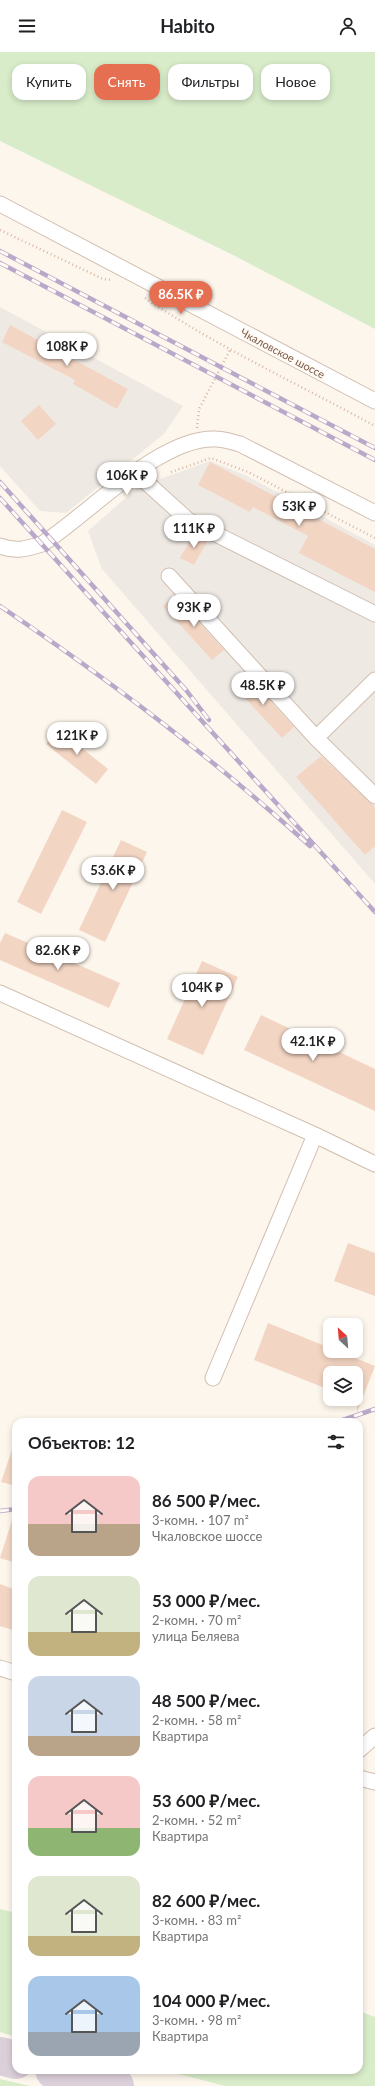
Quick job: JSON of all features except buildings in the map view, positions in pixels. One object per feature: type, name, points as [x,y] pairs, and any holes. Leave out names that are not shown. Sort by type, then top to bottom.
[{"type":"street","name":"Чкаловское шоссе","points":[[0,204],[375,401]]},
{"type":"street","points":[[0,546],[13,550],[24,550],[42,544],[136,473],[164,455],[196,441],[216,439],[240,444],[375,512]]},
{"type":"street","points":[[136,473],[188,520],[375,614]]},
{"type":"street","points":[[169,576],[316,738],[375,796]]},
{"type":"street","points":[[316,738],[375,680]]},
{"type":"street","points":[[0,993],[315,1135],[375,1164]]},
{"type":"street","points":[[213,1378],[315,1135]]},
{"type":"street","points":[[0,1668],[12,1672]]},
{"type":"street","points":[[363,1746],[375,1736]]},
{"type":"street","points":[[363,1779],[375,1782]]},
{"type":"path","points":[[0,230],[103,279],[115,280]]},
{"type":"path","points":[[140,294],[170,315],[230,350],[375,426]]},
{"type":"path","points":[[196,441],[199,409],[230,350]]},
{"type":"path","points":[[172,472],[211,458],[248,472],[375,538]]},
{"type":"shaded area","points":[[0,307],[183,406],[164,434],[66,513],[40,511],[0,466]]},
{"type":"shaded area","points":[[210,461],[245,475],[375,545],[375,884],[102,569],[88,531],[138,487]]},
{"type":"green space","points":[[0,52],[375,52],[375,329],[235,256],[0,141]]},
{"type":"green space","points":[[0,1909],[12,1912],[12,2036],[0,2032]]},
{"type":"green space","points":[[363,2012],[375,2017],[375,2086],[225,2086],[178,2074],[363,2074]]},
{"type":"green space","points":[[0,2079],[30,2086],[0,2086]]},
{"type":"taxiway","points":[[0,2056],[12,2059]]},
{"type":"taxiway","points":[[69,2074],[115,2086]]},
{"type":"railway","points":[[0,251],[375,448]]},
{"type":"railway","points":[[0,263],[375,460]]},
{"type":"railway","points":[[0,482],[186,690],[209,720]]},
{"type":"railway","points":[[0,498],[375,912]]},
{"type":"railway","points":[[0,606],[159,720],[236,782],[310,846]]},
{"type":"railway","points":[[349,1418],[375,1409]]},
{"type":"railway","points":[[0,1511],[12,1510]]}]
